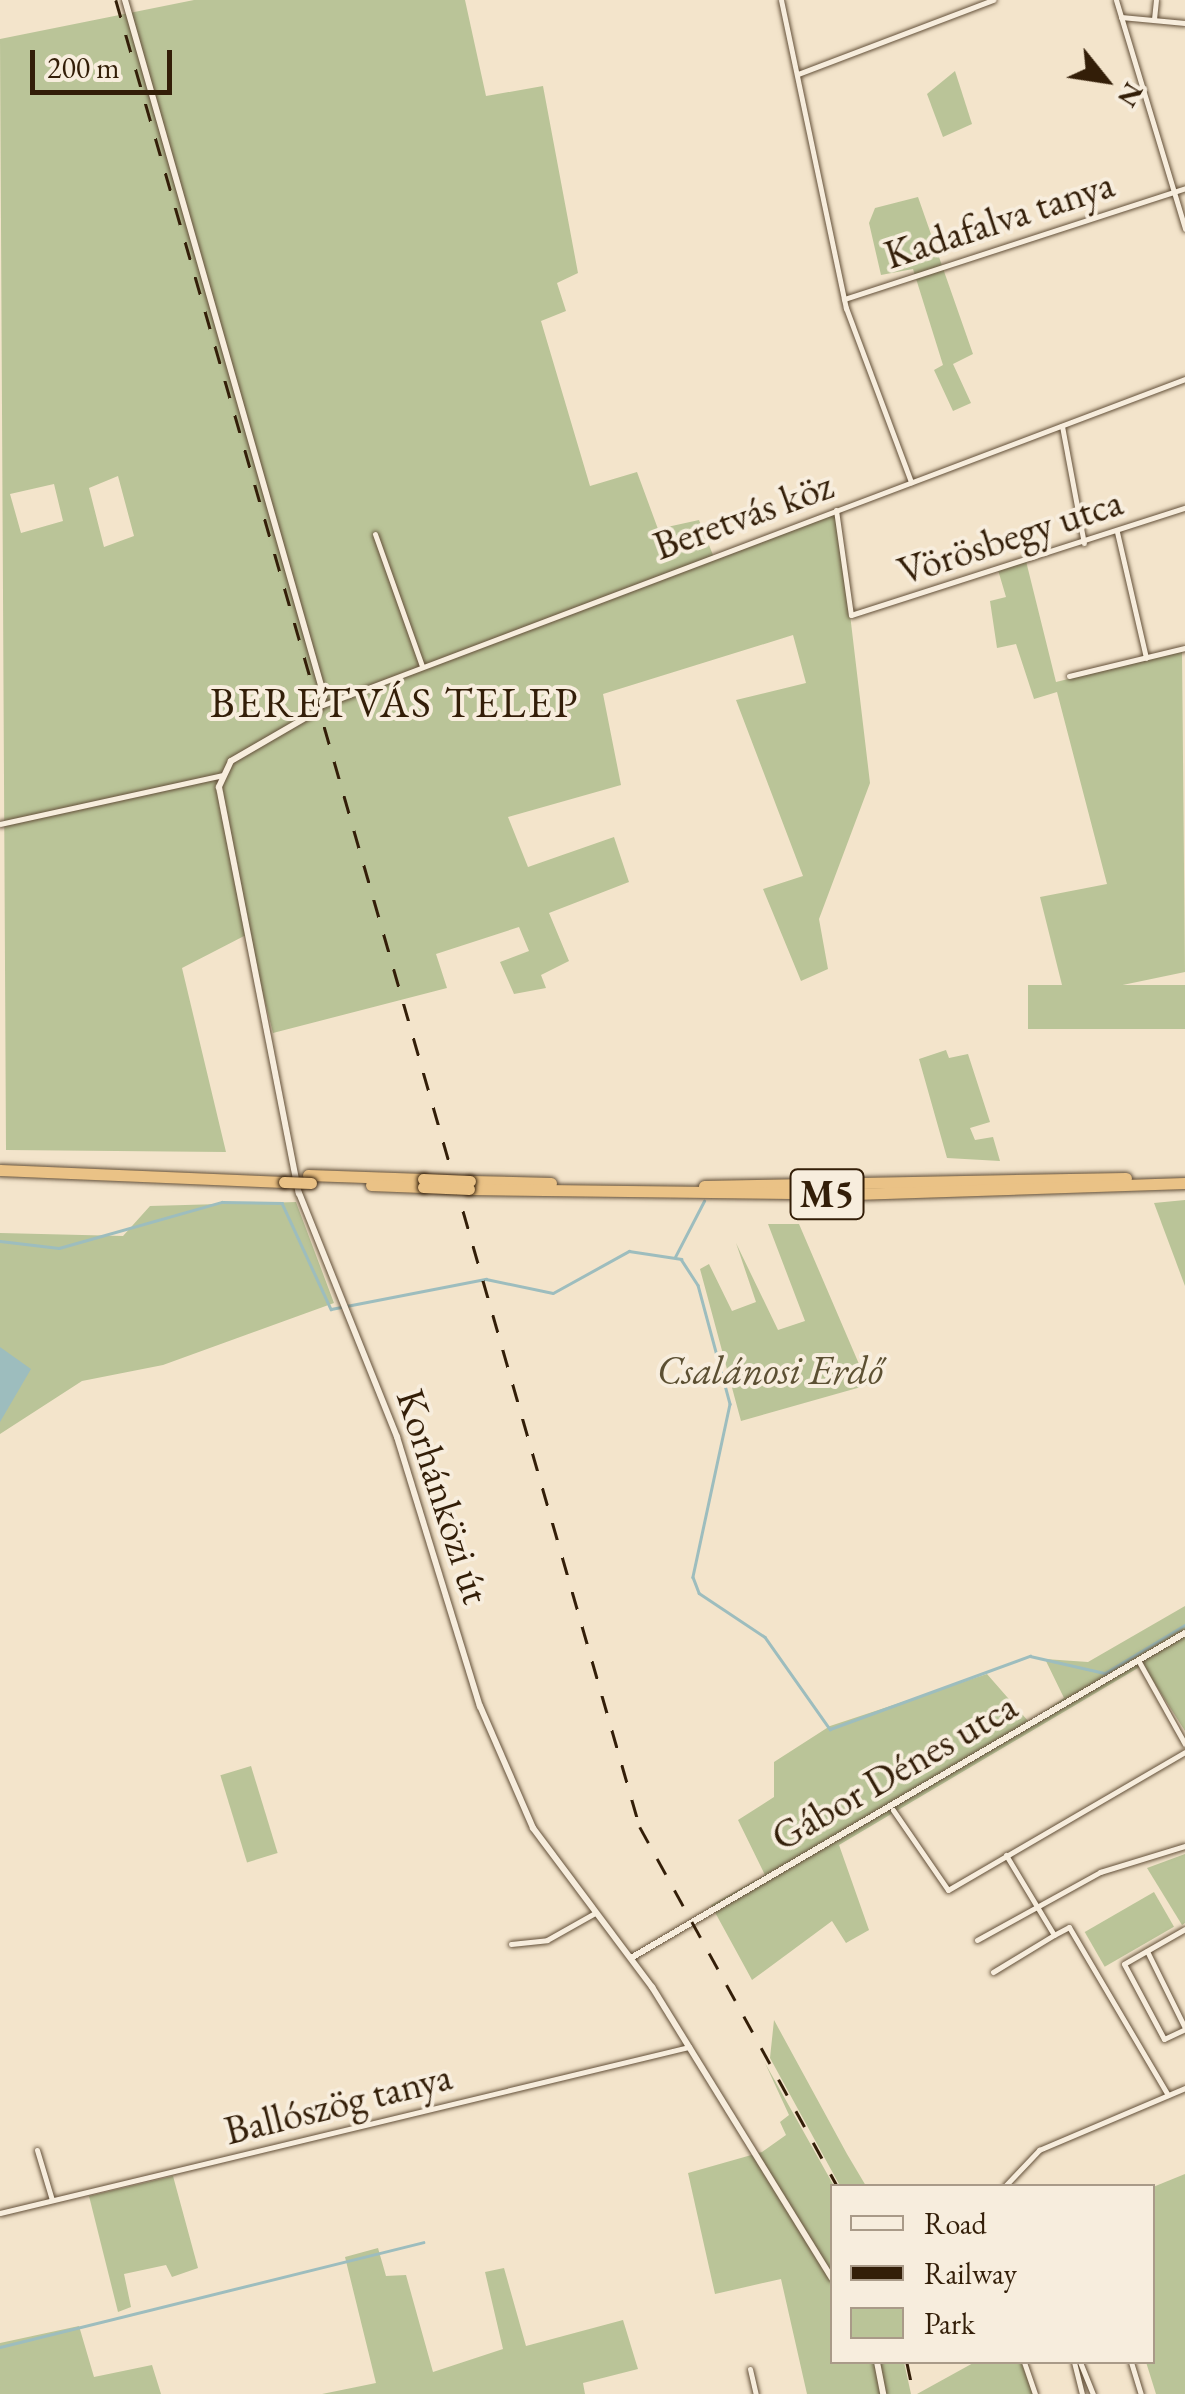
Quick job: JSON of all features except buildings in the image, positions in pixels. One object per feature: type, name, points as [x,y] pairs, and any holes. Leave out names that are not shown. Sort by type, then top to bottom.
[{"type":"highway","name":"M5","points":[[0,1162],[283,1178]]},
{"type":"highway","name":"M5","points":[[0,1170],[854,1194],[1185,1183]]},
{"type":"highway","name":"M5","points":[[469,1185],[854,1186],[1185,1175]]},
{"type":"street","points":[[0,824],[222,775],[323,706],[125,0]]},
{"type":"street","name":"Kadafalva tanya","points":[[782,0],[844,299],[912,482]]},
{"type":"street","points":[[798,74],[993,0]]},
{"type":"street","points":[[1116,0],[1125,17],[1171,192],[1185,229]]},
{"type":"street","points":[[1154,20],[1156,0]]},
{"type":"street","points":[[1125,17],[1185,24]]},
{"type":"street","name":"Kadafalva tanya","points":[[844,299],[1185,188]]},
{"type":"street","name":"Beretvás köz","points":[[323,706],[1185,379]]},
{"type":"street","points":[[1062,426],[1084,543]]},
{"type":"street","name":"Vörösbegy utca","points":[[836,510],[851,615],[1185,508]]},
{"type":"street","points":[[1117,532],[1146,658]]},
{"type":"street","points":[[375,534],[422,666]]},
{"type":"street","points":[[1069,676],[1185,648]]},
{"type":"street","name":"Korhánközi út","points":[[222,775],[293,1169],[397,1437],[480,1706],[542,1844],[631,1958],[830,2275]]},
{"type":"street","name":"Gábor Dénes utca","points":[[631,1958],[893,1810],[1185,1633]]},
{"type":"street","points":[[1138,1660],[1185,1744]]},
{"type":"street","points":[[893,1810],[948,1890],[1185,1752]]},
{"type":"street","points":[[977,1940],[1100,1872],[1185,1846]]},
{"type":"street","points":[[1006,1855],[1054,1935]]},
{"type":"street","points":[[511,1944],[548,1940],[596,1913]]},
{"type":"street","points":[[993,1972],[1069,1926],[1168,2094]]},
{"type":"street","points":[[1147,1951],[1185,2029],[1164,2039],[1124,1964],[1185,1929]]},
{"type":"street","name":"Ballószög tanya","points":[[0,2212],[689,2046]]},
{"type":"street","points":[[1007,2184],[1040,2150],[1185,2088]]},
{"type":"street","points":[[37,2150],[52,2200]]},
{"type":"street","points":[[877,2364],[884,2394]]},
{"type":"street","points":[[1025,2364],[1034,2394]]},
{"type":"street","points":[[1077,2364],[1082,2394]]},
{"type":"street","points":[[1078,2364],[1093,2394]]},
{"type":"street","points":[[1132,2364],[1141,2394]]},
{"type":"street","points":[[750,2369],[756,2394]]},
{"type":"green space","points":[[194,0],[465,0],[486,96],[543,86],[578,273],[557,283],[566,311],[541,321],[590,486],[637,472],[658,529],[699,520],[715,560],[838,513],[870,783],[819,919],[828,969],[801,981],[763,889],[803,876],[736,700],[806,683],[793,635],[603,694],[621,785],[508,817],[528,867],[614,837],[629,882],[549,913],[569,961],[541,975],[546,988],[514,994],[500,962],[529,951],[519,927],[436,954],[447,988],[273,1033],[248,934],[182,968],[226,1152],[6,1150],[0,39]],"holes":[[[118,476],[134,536],[104,547],[89,488]],[[54,484],[63,521],[21,533],[10,494]]]},
{"type":"green space","points":[[955,71],[972,124],[943,137],[927,94]]},
{"type":"green space","points":[[918,197],[973,354],[953,364],[971,403],[953,411],[934,370],[943,365],[913,269],[881,275],[869,223],[875,208]]},
{"type":"green space","points":[[1026,561],[1056,682],[1182,651],[1185,972],[1065,997],[1040,897],[1107,884],[1057,692],[1034,699],[1016,644],[997,648],[990,601],[1006,597],[998,570]]},
{"type":"green space","points":[[1028,985],[1185,985],[1185,1029],[1028,1029]]},
{"type":"green space","points":[[946,1050],[949,1058],[968,1054],[990,1122],[970,1128],[975,1140],[993,1137],[1000,1161],[947,1158],[919,1059]]},
{"type":"green space","points":[[1185,1200],[1185,1286],[1154,1203]]},
{"type":"green space","points":[[296,1202],[334,1303],[163,1365],[82,1381],[0,1434],[0,1233],[123,1236],[150,1206]]},
{"type":"green space","name":"Csalánosi Erdő","points":[[768,1224],[799,1224],[868,1385],[741,1421],[700,1269],[709,1264],[732,1311],[756,1302],[736,1243],[778,1330],[805,1321]]},
{"type":"green space","points":[[1185,1606],[1185,1731],[1143,1665],[839,1845],[869,1930],[846,1943],[832,1921],[752,1980],[711,1905],[765,1875],[738,1820],[774,1797],[774,1762],[830,1726],[987,1674],[1029,1722],[1064,1698],[1045,1659],[1088,1662]]},
{"type":"green space","points":[[251,1766],[278,1853],[247,1862],[220,1775]]},
{"type":"green space","points":[[1185,1854],[1185,1923],[1182,1925],[1147,1868]]},
{"type":"green space","points":[[1154,1892],[1174,1927],[1105,1967],[1085,1932]]},
{"type":"green space","points":[[774,2020],[865,2184],[839,2184],[770,2058]]},
{"type":"green space","points":[[765,2063],[833,2184],[830,2364],[904,2364],[911,2394],[807,2394],[781,2279],[715,2294],[688,2173],[762,2152],[786,2135],[780,2122],[789,2115]]},
{"type":"green space","points":[[1185,2174],[1185,2394],[1156,2394],[1147,2364],[1155,2364],[1155,2186]]},
{"type":"green space","points":[[173,2176],[198,2268],[172,2277],[166,2265],[124,2274],[131,2307],[118,2312],[89,2196]]},
{"type":"green space","points":[[378,2248],[386,2276],[406,2275],[433,2372],[503,2349],[485,2272],[504,2268],[526,2346],[623,2320],[638,2369],[583,2383],[585,2394],[322,2394],[376,2383],[345,2257]]},
{"type":"green space","points":[[79,2326],[94,2377],[152,2365],[161,2394],[0,2394],[0,2343]]},
{"type":"green space","points":[[971,2364],[1022,2364],[1033,2394],[917,2394]]},
{"type":"water","points":[[0,1347],[31,1369],[0,1422]]},
{"type":"waterway","points":[[675,1257],[704,1201]]},
{"type":"waterway","points":[[0,1241],[59,1248],[222,1202],[282,1203],[331,1309],[486,1279],[553,1293],[629,1251],[681,1259],[698,1285],[730,1404],[693,1577],[699,1593],[765,1637],[830,1729],[1030,1656],[1105,1673],[1185,1625]]},
{"type":"waterway","points":[[0,2347],[423,2242]]},
{"type":"railway","points":[[116,0],[640,1827],[836,2184]]},
{"type":"railway","points":[[907,2364],[914,2394]]},
{"type":"district","name":"BERETVÁS TELEP","points":[[395,703]]}]
